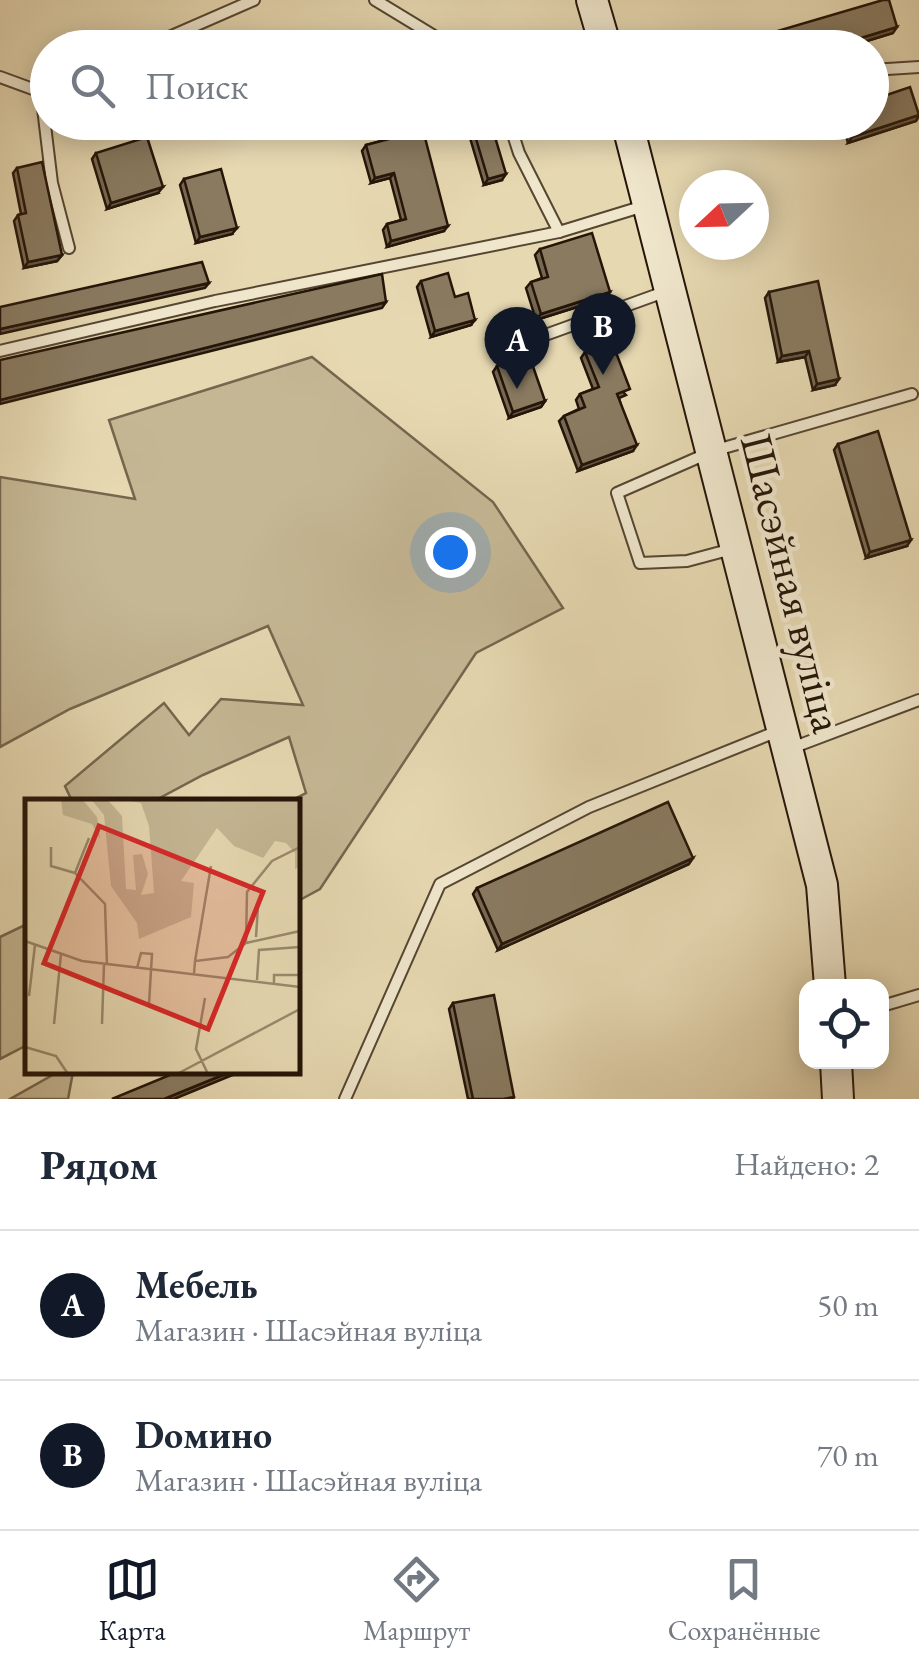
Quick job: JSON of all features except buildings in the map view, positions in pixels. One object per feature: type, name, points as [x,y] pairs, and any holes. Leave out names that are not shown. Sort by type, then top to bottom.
[{"type":"main road","points":[[592,0],[601,30]]},
{"type":"main road","name":"Шасэйная вуліца","points":[[633,140],[822,885],[829,979]]},
{"type":"main road","points":[[836,1069],[838,1099]]},
{"type":"lane","points":[[185,30],[254,0]]},
{"type":"lane","points":[[375,0],[424,30]]},
{"type":"lane","points":[[889,69],[919,66]]},
{"type":"lane","points":[[0,77],[30,86]]},
{"type":"lane","points":[[48,140],[52,183],[69,248]]},
{"type":"lane","points":[[515,140],[559,232]]},
{"type":"lane","points":[[0,351],[216,300],[559,232],[651,204]]},
{"type":"lane","points":[[548,334],[672,289]]},
{"type":"lane","points":[[738,548],[687,560],[640,563],[617,492],[713,451],[912,394]]},
{"type":"lane","points":[[345,1099],[440,884],[589,807],[786,739],[919,700]]},
{"type":"lane","points":[[889,1004],[919,995]]},
{"type":"shaded area","points":[[312,357],[493,502],[563,608],[476,653],[320,889],[300,900],[300,799],[294,799],[306,793],[289,737],[158,799],[71,799],[65,786],[164,703],[189,735],[221,699],[303,705],[268,626],[70,709],[0,747],[0,477],[135,499],[109,420]]},
{"type":"shaded area","points":[[25,925],[25,1046],[0,1059],[0,937]]},
{"type":"shaded area","points":[[54,1074],[73,1074],[68,1099],[10,1099]]},
{"type":"place","name":"Dомино","points":[[603,375]]},
{"type":"place","name":"Мебель","points":[[517,389]]}]
